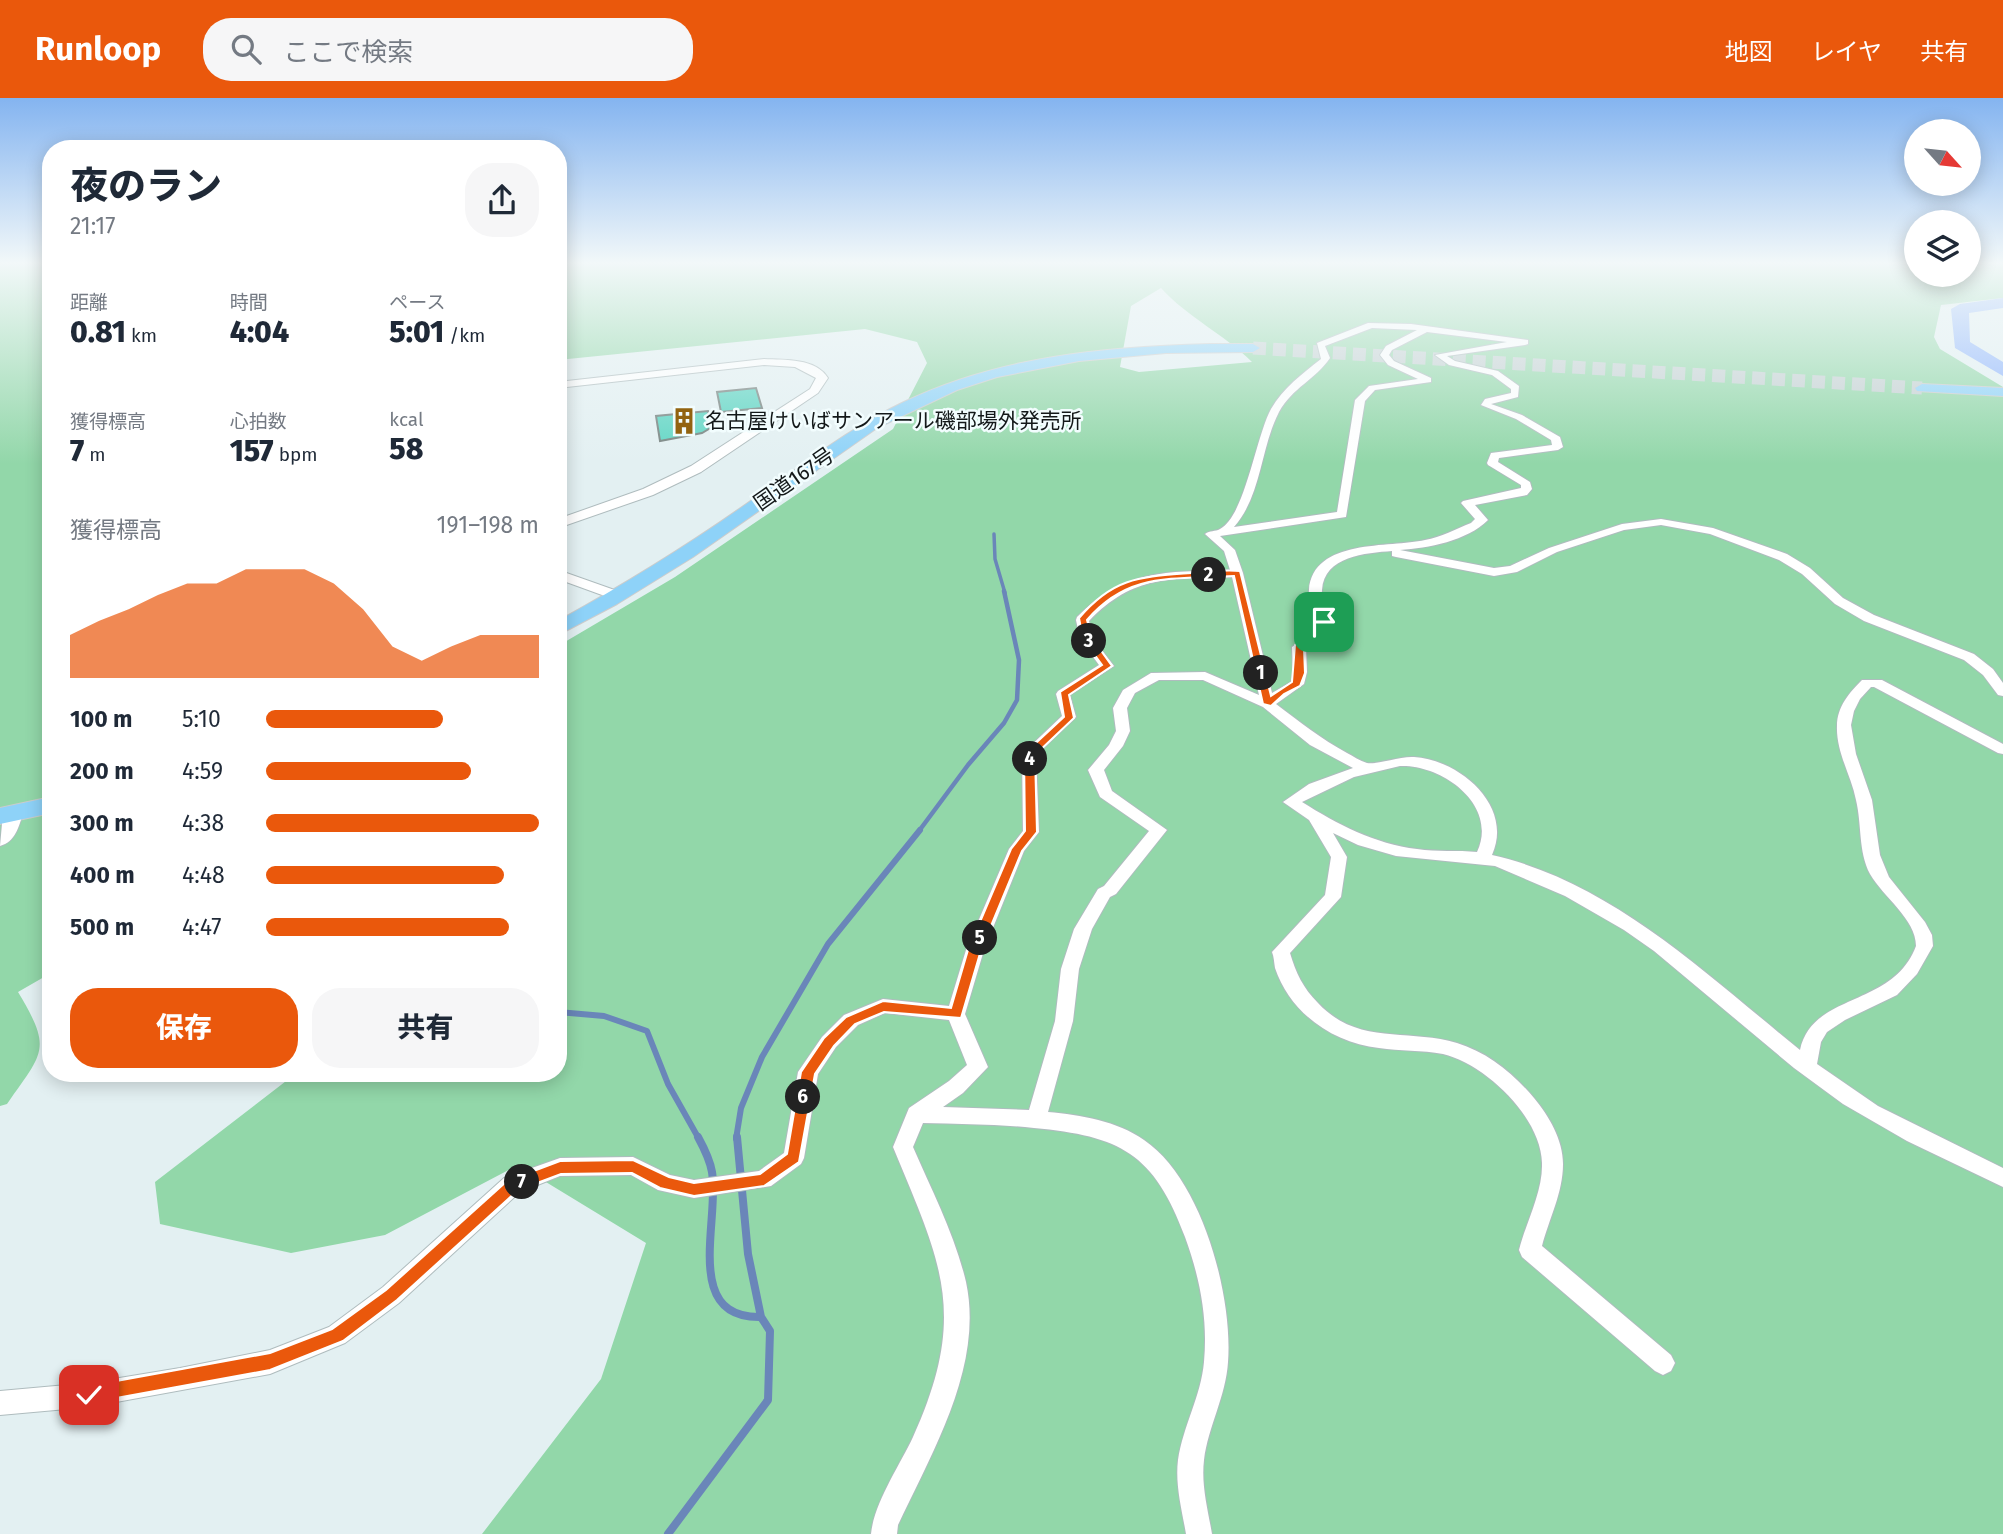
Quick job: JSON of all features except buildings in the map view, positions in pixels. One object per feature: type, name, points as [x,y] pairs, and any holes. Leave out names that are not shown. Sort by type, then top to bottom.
[{"type":"highway","name":"国道167号","points":[[567,624],[676,561],[871,425],[933,394],[1001,372],[1075,357],[1154,349],[1253,348]]},
{"type":"highway","points":[[1922,387],[2003,392]]},
{"type":"highway","points":[[7,815],[42,807]]},
{"type":"street","points":[[1225,531],[1237,519],[1248,494],[1272,418],[1297,380],[1325,358],[1320,345],[1355,330]]},
{"type":"street","points":[[1268,704],[1237,573],[1229,550],[1211,536],[1225,531],[1342,515],[1360,400],[1367,391],[1382,385],[1428,380],[1391,363],[1384,355],[1389,348],[1425,330]]},
{"type":"street","points":[[1268,704],[1281,692],[1297,684],[1300,673],[1299,647],[1316,636],[1324,622],[1315,594],[1316,583],[1328,563],[1336,558],[1375,549],[1427,544],[1475,525],[1482,520],[1467,503],[1523,493],[1527,489],[1525,484],[1492,463],[1495,455],[1515,450],[1555,448],[1559,445],[1522,419],[1486,405],[1488,401],[1515,395],[1516,388],[1495,373],[1452,363],[1439,355],[1525,342],[1435,330]]},
{"type":"street","points":[[567,384],[764,362],[797,364],[819,373],[821,378],[814,391],[696,469],[648,492],[567,521]]},
{"type":"street","points":[[1375,549],[1494,572],[1513,569],[1553,550],[1622,527],[1661,522],[1713,531],[1746,541],[1783,557],[1862,614],[1969,657],[1988,672],[2003,692]]},
{"type":"street","points":[[884,1534],[885,1524],[941,1398],[955,1336],[957,1302],[944,1247],[904,1147],[916,1114],[956,1087],[978,1067],[956,1014],[975,950],[1017,849],[1031,832],[1030,754],[1069,718],[1063,694],[1107,666],[1087,639],[1082,620],[1098,601],[1118,587],[1141,579],[1237,573]]},
{"type":"street","points":[[567,577],[618,596]]},
{"type":"street","points":[[1037,1120],[1064,1021],[1070,969],[1083,929],[1104,893],[1110,890],[1158,830],[1105,794],[1096,770],[1116,746],[1123,731],[1120,708],[1130,690],[1156,676],[1205,676],[1268,704],[1315,742],[1367,769]]},
{"type":"street","points":[[1807,1066],[1813,1037],[1820,1028],[1854,1007],[1890,992],[1906,975],[1925,943],[1923,932],[1886,888],[1876,871],[1869,846],[1863,800],[1845,744],[1849,704],[1867,683],[1877,683],[2003,750]]},
{"type":"street","points":[[1482,858],[1489,846],[1492,828],[1489,811],[1480,797],[1466,785],[1417,761],[1367,769],[1303,792],[1291,802],[1353,837],[1412,854],[1482,858],[1573,893],[1640,931],[1688,966],[1831,1086],[1882,1118],[2003,1178]]},
{"type":"street","points":[[0,840],[8,830],[7,815]]},
{"type":"street","points":[[1315,817],[1339,857],[1333,897],[1281,952],[1283,965],[1305,1002],[1331,1026],[1373,1041],[1455,1050],[1495,1073],[1521,1094],[1544,1126],[1553,1162],[1543,1212],[1537,1219],[1530,1250],[1663,1363]]},
{"type":"street","points":[[0,1403],[89,1395],[270,1362],[337,1335],[391,1295],[512,1185],[560,1167],[633,1166],[666,1183],[694,1189],[764,1180],[794,1158],[808,1072],[829,1042],[850,1020],[883,1006],[956,1014]]},
{"type":"street","points":[[916,1114],[1037,1120],[1097,1127],[1136,1145],[1161,1167],[1182,1199],[1217,1300],[1216,1366],[1191,1461],[1191,1495],[1199,1534]]},
{"type":"green space","points":[[0,330],[42,330],[42,978],[18,992],[36,1027],[39,1050],[29,1073],[7,1104],[0,1106]]},
{"type":"green space","points":[[567,330],[855,330],[567,359]]},
{"type":"green space","points":[[869,330],[1127,330],[1120,367],[1139,372],[1252,362],[1212,330],[1936,330],[1934,337],[1940,349],[2003,387],[2003,1534],[482,1534],[601,1379],[646,1243],[518,1165],[385,1235],[291,1253],[160,1224],[155,1182],[285,1082],[567,1082],[567,641],[675,577],[893,429],[927,363],[917,342]]},
{"type":"waterway","points":[[1961,330],[1961,344],[2003,370]]},
{"type":"waterway","points":[[994,534],[995,559],[1005,593]]},
{"type":"waterway","points":[[919,831],[968,765],[1004,723],[1017,700],[1019,660],[1004,591]]},
{"type":"waterway","points":[[736,1139],[741,1108],[762,1057],[828,944],[920,830]]},
{"type":"waterway","points":[[567,1013],[604,1016],[647,1031],[668,1084],[699,1138]]},
{"type":"waterway","points":[[737,1137],[748,1254],[761,1317]]},
{"type":"waterway","points":[[699,1138],[712,1172],[710,1263],[713,1285],[721,1302],[737,1313],[761,1317]]},
{"type":"waterway","points":[[668,1534],[768,1400],[770,1331],[761,1317]]},
{"type":"tunnel","points":[[1253,348],[1922,388]]},
{"type":"place","name":"名古屋けいばサンアール磯部場外発売所","points":[[684,421]]},
{"type":"route","points":[[89,1395],[270,1362],[337,1335],[391,1295],[512,1185],[560,1167],[633,1166],[666,1183],[694,1189],[764,1180],[794,1158],[808,1072],[829,1042],[850,1020],[883,1006],[956,1014],[975,950],[1017,849],[1031,832],[1030,754],[1069,718],[1063,694],[1107,666],[1087,639],[1082,620],[1098,601],[1118,587],[1141,579],[1237,573],[1268,704],[1281,692],[1297,684],[1300,673],[1299,647],[1316,636],[1324,622]]}]
